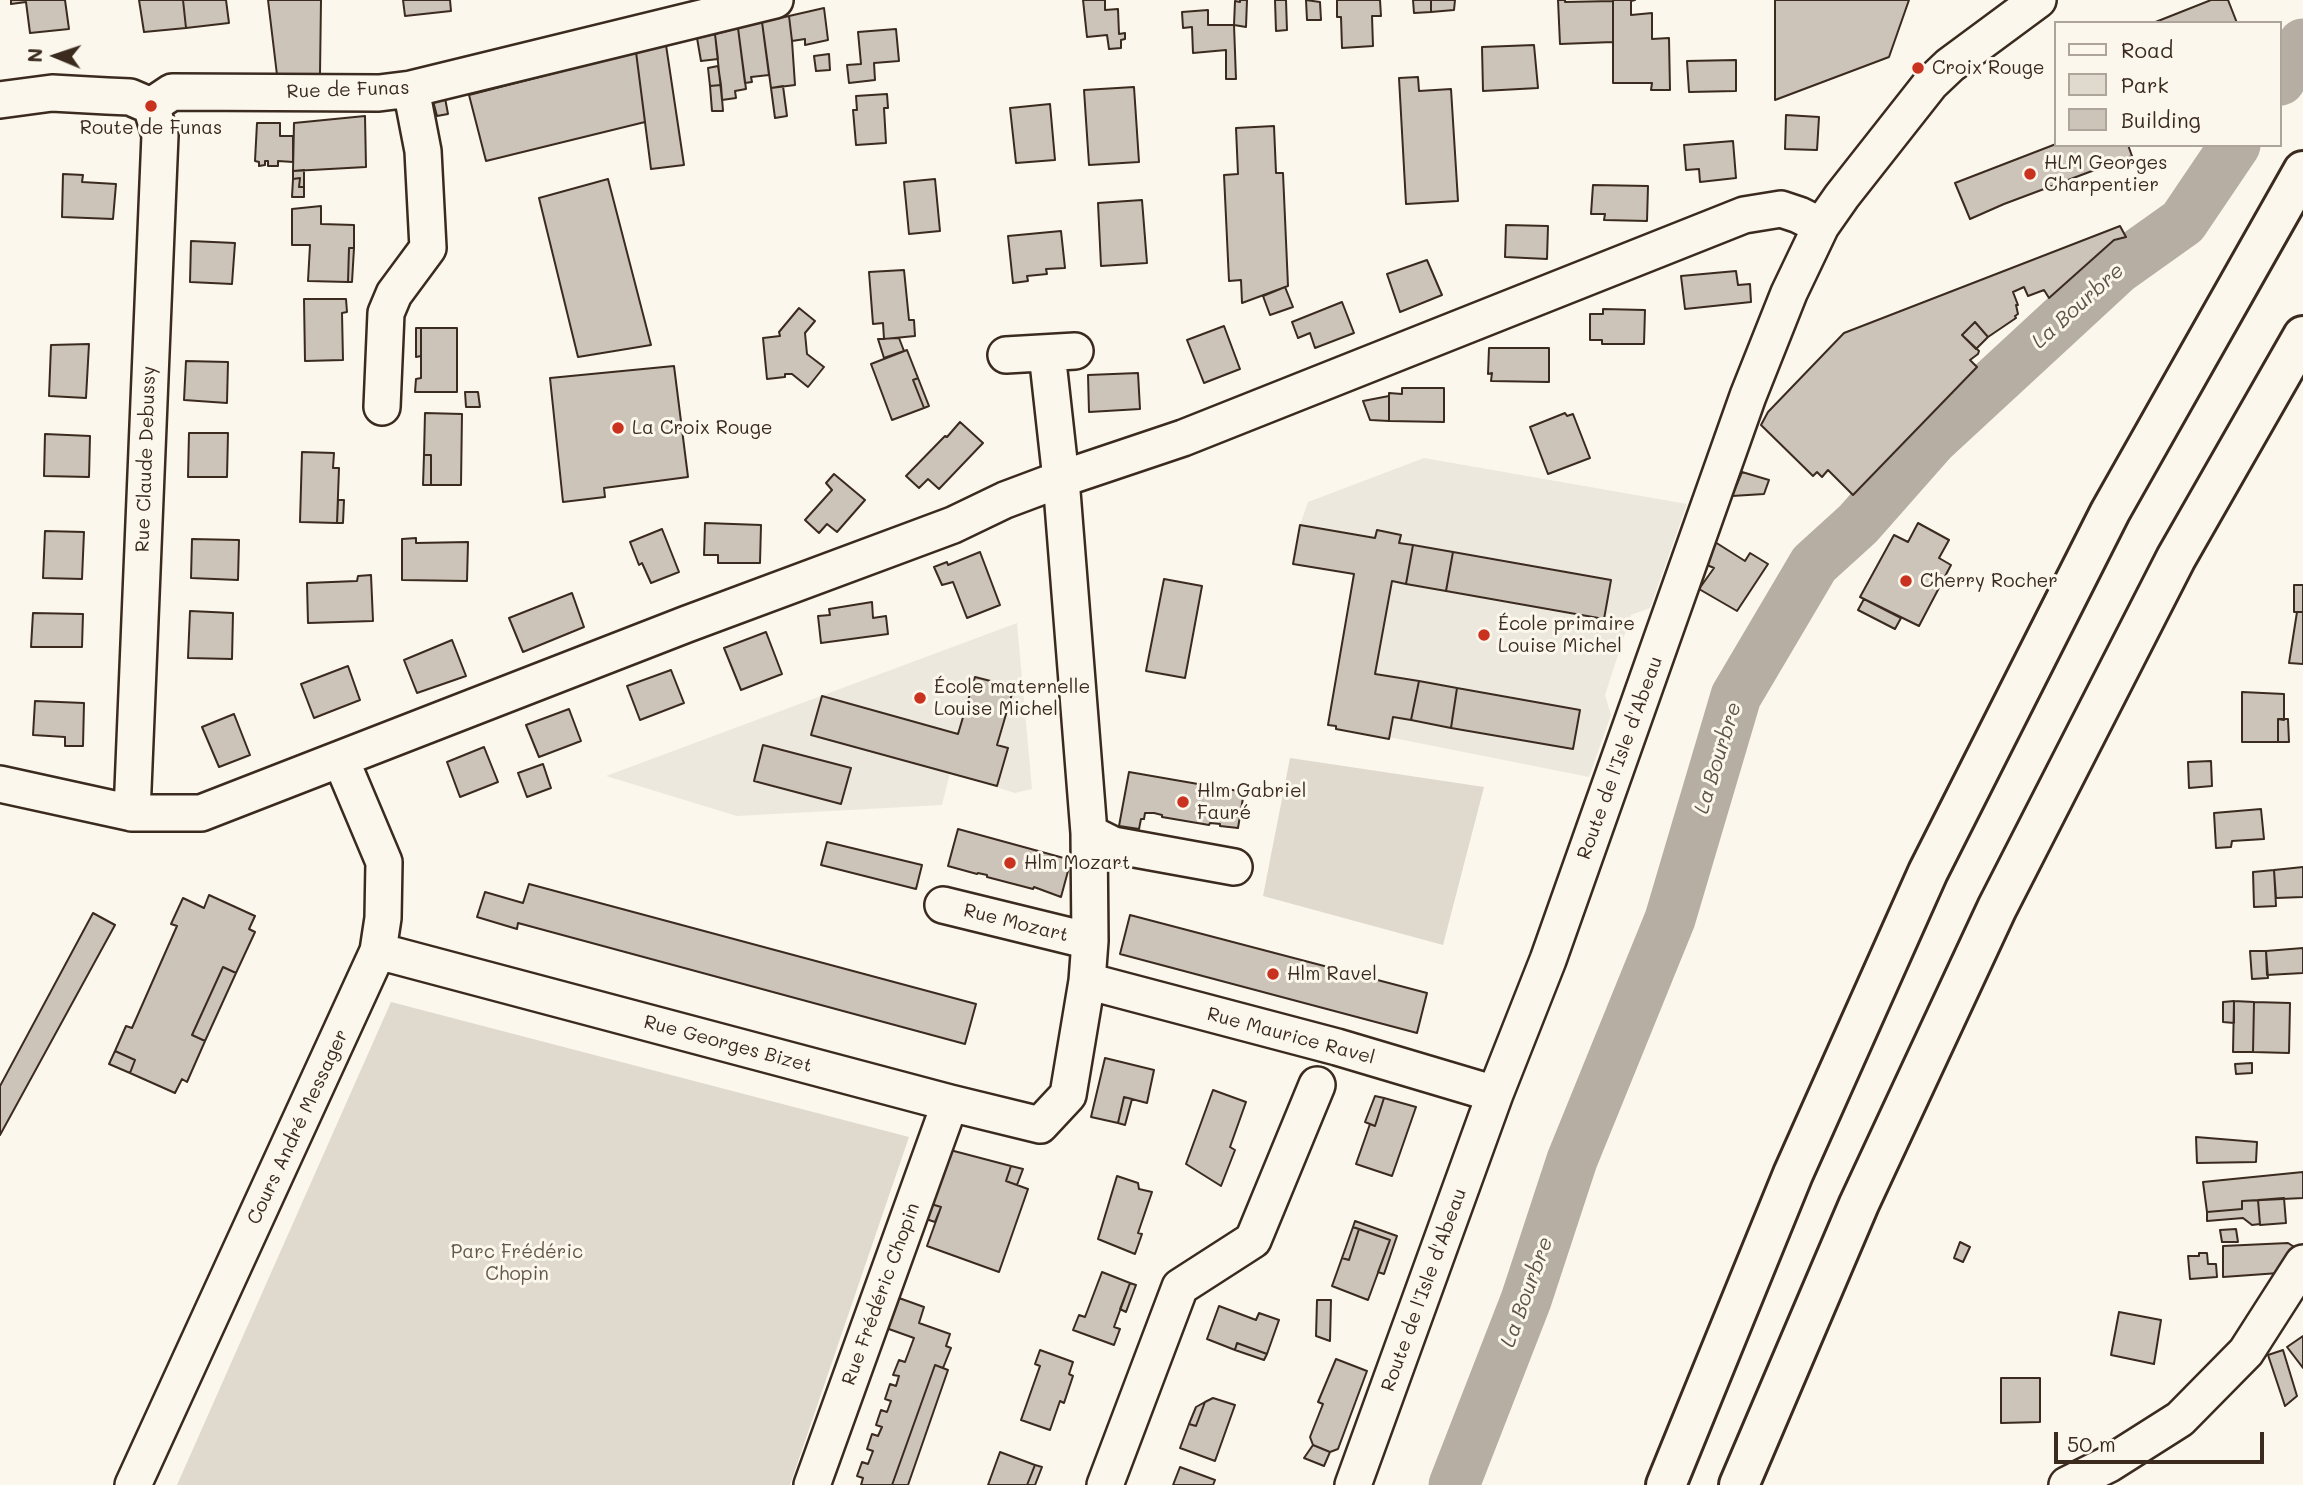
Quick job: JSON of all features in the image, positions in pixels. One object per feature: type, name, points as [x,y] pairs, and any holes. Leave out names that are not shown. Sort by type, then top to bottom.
[{"type":"highway","points":[[1666,1485],[1793,1174],[1928,872],[2110,512],[2303,171]]},
{"type":"highway","points":[[1739,1485],[1860,1204],[1997,908],[2176,558],[2303,336]]},
{"type":"street","name":"Rue de Funas","points":[[151,106],[172,92],[379,93],[411,89],[775,0]]},
{"type":"street","name":"Route de l'Isle d'Abeau","points":[[1950,65],[1994,0]]},
{"type":"street","name":"Route de l'Isle d'Abeau","points":[[1353,1485],[1495,1094],[1548,960],[1748,396],[1789,293],[1821,226],[1923,93],[1950,65],[2038,0]]},
{"type":"street","points":[[382,407],[386,313],[394,294],[428,248],[423,151],[411,89]]},
{"type":"street","points":[[0,100],[52,93],[130,97],[151,106]]},
{"type":"street","name":"Rue Claude Debussy","points":[[132,813],[160,135],[151,106]]},
{"type":"street","points":[[0,784],[132,813],[201,813],[674,629],[953,525],[1005,500],[1183,438],[1744,215],[1781,209],[1821,226]]},
{"type":"street","points":[[1006,355],[1061,352],[1061,479],[1089,833],[1090,942],[1087,981]]},
{"type":"street","name":"Cours André Messager","points":[[133,1485],[378,951],[383,918],[384,862],[341,760]]},
{"type":"street","points":[[1089,833],[1113,845],[1234,867]]},
{"type":"street","name":"Rue Mozart","points":[[943,905],[1090,942]]},
{"type":"street","name":"Rue Georges Bizet","points":[[378,951],[1040,1125],[1068,1095],[1087,981]]},
{"type":"street","name":"Rue Maurice Ravel","points":[[1087,981],[1337,1047],[1495,1094]]},
{"type":"street","points":[[1105,1485],[1180,1287],[1253,1240],[1317,1085]]},
{"type":"street","name":"Rue Frédéric Chopin","points":[[812,1485],[950,1103]]},
{"type":"street","points":[[2067,1485],[2109,1464],[2180,1419],[2246,1352],[2303,1262]]},
{"type":"shaded area","name":"École primaire Louise Michel","points":[[1424,458],[1687,504],[1650,608],[1631,615],[1605,695],[1611,715],[1589,777],[1328,725],[1354,574],[1293,564],[1300,525],[1308,502]]},
{"type":"shaded area","name":"École maternelle Louise Michel","points":[[1017,623],[1032,789],[1015,793],[950,773],[942,805],[737,816],[606,776]]},
{"type":"green space","points":[[1290,758],[1484,787],[1443,945],[1263,896]]},
{"type":"green space","name":"Parc Frédéric Chopin","points":[[391,1002],[909,1137],[790,1485],[177,1485]]},
{"type":"building","points":[[11,0],[65,0],[69,29],[30,33],[26,2],[11,4]]},
{"type":"building","points":[[139,0],[183,0],[186,28],[144,32]]},
{"type":"building","points":[[183,0],[226,0],[229,23],[186,28]]},
{"type":"building","points":[[268,0],[321,0],[320,74],[277,75]]},
{"type":"building","points":[[403,0],[450,0],[451,11],[405,16]]},
{"type":"building","points":[[1083,0],[1105,0],[1105,10],[1118,9],[1119,34],[1125,33],[1121,48],[1109,49],[1107,35],[1087,37]]},
{"type":"building","points":[[1247,0],[1246,27],[1234,25],[1235,1]]},
{"type":"building","points":[[1275,0],[1286,0],[1287,30],[1276,31]]},
{"type":"building","points":[[1306,0],[1320,2],[1321,20],[1307,20]]},
{"type":"building","points":[[1337,0],[1380,0],[1381,16],[1372,16],[1373,46],[1342,48],[1341,17],[1337,17]]},
{"type":"building","points":[[1413,0],[1431,0],[1431,12],[1414,13]]},
{"type":"building","points":[[1431,0],[1455,0],[1454,10],[1431,12]]},
{"type":"building","points":[[1558,0],[1613,1],[1613,42],[1560,44]]},
{"type":"building","points":[[1613,0],[1635,0],[1631,1],[1631,15],[1652,13],[1652,39],[1669,38],[1670,90],[1651,90],[1652,83],[1613,83]]},
{"type":"building","points":[[1775,0],[1909,0],[1889,57],[1775,100]]},
{"type":"building","points":[[2211,0],[2228,0],[2236,21],[2158,21]]},
{"type":"building","points":[[824,8],[828,40],[805,45],[805,39],[792,41],[789,16]]},
{"type":"building","points":[[1208,10],[1208,25],[1234,25],[1236,79],[1226,79],[1226,50],[1193,53],[1192,27],[1183,28],[1182,12]]},
{"type":"building","points":[[789,16],[795,85],[771,88],[762,22]]},
{"type":"building","points":[[762,22],[769,75],[751,77],[752,82],[745,83],[738,28]]},
{"type":"building","points":[[738,28],[746,89],[735,91],[736,98],[722,100],[715,34]]},
{"type":"building","points":[[896,29],[899,61],[874,63],[875,80],[849,83],[847,65],[861,64],[858,32]]},
{"type":"building","points":[[715,34],[718,59],[701,61],[697,38]]},
{"type":"building","points":[[666,45],[684,165],[651,169],[636,52]]},
{"type":"building","points":[[1534,45],[1538,88],[1483,91],[1482,47]]},
{"type":"building","points":[[636,52],[645,122],[486,161],[469,95]]},
{"type":"building","points":[[829,54],[830,70],[816,71],[814,56]]},
{"type":"building","points":[[1736,60],[1736,91],[1689,92],[1687,61]]},
{"type":"building","points":[[718,66],[721,85],[710,86],[708,68]]},
{"type":"building","points":[[1418,77],[1419,91],[1451,89],[1458,201],[1406,204],[1399,78]]},
{"type":"building","points":[[721,85],[723,111],[712,111],[710,86]]},
{"type":"building","points":[[783,86],[787,116],[775,118],[771,88]]},
{"type":"building","points":[[1134,87],[1139,162],[1089,165],[1084,90]]},
{"type":"building","points":[[887,94],[888,108],[884,108],[886,143],[856,145],[853,110],[857,110],[856,96]]},
{"type":"building","points":[[445,98],[448,114],[437,116],[433,101]]},
{"type":"building","points":[[1050,104],[1055,160],[1016,163],[1010,108]]},
{"type":"building","points":[[1786,115],[1819,117],[1817,150],[1785,149]]},
{"type":"building","points":[[365,116],[366,167],[293,171],[294,123]]},
{"type":"building","points":[[257,123],[280,123],[280,136],[293,136],[293,162],[278,161],[278,166],[268,166],[268,161],[265,161],[265,165],[259,166],[259,162],[255,161]]},
{"type":"building","points":[[1274,126],[1276,173],[1283,173],[1288,286],[1242,303],[1241,280],[1229,281],[1224,175],[1238,174],[1236,128]]},
{"type":"building","points":[[1733,141],[1736,178],[1700,182],[1699,169],[1686,170],[1684,145]]},
{"type":"building","name":"HLM Georges Charpentier","points":[[2054,145],[2054,147],[2129,147],[2132,156],[1970,219],[1955,183]]},
{"type":"building","points":[[304,170],[304,187],[299,187],[300,178],[293,179],[293,171]]},
{"type":"building","points":[[63,174],[83,175],[82,182],[116,184],[113,219],[62,217]]},
{"type":"building","points":[[300,178],[299,187],[304,187],[304,197],[292,197],[293,179]]},
{"type":"building","points":[[608,179],[651,345],[578,357],[539,198]]},
{"type":"building","points":[[935,179],[940,231],[909,234],[904,182]]},
{"type":"building","points":[[1593,185],[1648,186],[1647,221],[1604,220],[1605,214],[1591,214]]},
{"type":"building","points":[[1142,200],[1147,263],[1101,266],[1098,203]]},
{"type":"building","points":[[321,206],[321,224],[354,225],[354,248],[349,248],[348,282],[308,281],[310,245],[292,245],[292,209]]},
{"type":"building","points":[[1506,225],[1548,226],[1547,259],[1505,257]]},
{"type":"building","points":[[2120,226],[2126,237],[2114,240],[2049,298],[2044,290],[2028,296],[2024,287],[2013,292],[2018,305],[2016,318],[1988,337],[1975,322],[1962,335],[1979,351],[1970,360],[1977,367],[1853,495],[1828,470],[1822,477],[1817,472],[1813,476],[1761,425],[1768,412],[1844,333]]},
{"type":"building","points":[[1061,231],[1065,268],[1046,269],[1047,274],[1027,276],[1028,281],[1013,283],[1008,236]]},
{"type":"building","points":[[191,241],[235,243],[232,284],[190,282]]},
{"type":"building","points":[[349,248],[354,248],[352,282],[348,282]]},
{"type":"building","points":[[1427,260],[1442,295],[1400,312],[1387,274]]},
{"type":"building","points":[[904,270],[909,320],[914,320],[915,336],[884,339],[883,323],[873,324],[869,272]]},
{"type":"building","points":[[1736,271],[1738,285],[1750,284],[1751,302],[1685,309],[1681,276]]},
{"type":"building","points":[[1285,287],[1293,307],[1270,315],[1263,296]]},
{"type":"building","points":[[304,299],[346,299],[347,312],[342,313],[343,360],[305,361]]},
{"type":"building","points":[[1342,302],[1354,333],[1315,348],[1310,333],[1298,338],[1292,322]]},
{"type":"building","points":[[799,308],[815,321],[805,333],[807,354],[824,367],[808,387],[792,374],[767,379],[763,338],[780,336],[779,332]]},
{"type":"building","points":[[1603,309],[1645,310],[1644,344],[1602,344],[1602,340],[1590,340],[1590,314],[1603,314]]},
{"type":"building","points":[[1975,322],[1988,337],[1976,349],[1962,335]]},
{"type":"building","points":[[1224,326],[1240,369],[1204,383],[1187,340]]},
{"type":"building","points":[[416,328],[421,328],[421,356],[416,357]]},
{"type":"building","points":[[421,328],[457,328],[457,392],[415,392],[416,379],[421,378]]},
{"type":"building","points":[[899,338],[904,351],[884,358],[878,339]]},
{"type":"building","points":[[89,344],[86,398],[49,396],[51,345]]},
{"type":"building","points":[[1489,348],[1549,348],[1549,382],[1491,381],[1492,373],[1488,374]]},
{"type":"building","points":[[907,350],[918,378],[913,380],[924,408],[892,420],[871,364]]},
{"type":"building","points":[[186,361],[228,362],[227,403],[184,400]]},
{"type":"building","name":"La Croix Rouge","points":[[674,366],[688,477],[604,488],[605,497],[563,502],[550,378]]},
{"type":"building","points":[[1138,373],[1140,409],[1089,412],[1088,375]]},
{"type":"building","points":[[918,378],[929,406],[924,408],[913,380]]},
{"type":"building","points":[[1402,388],[1444,388],[1444,422],[1389,421],[1389,393],[1402,394]]},
{"type":"building","points":[[465,392],[478,392],[480,407],[466,407]]},
{"type":"building","points":[[1389,396],[1389,421],[1370,420],[1363,401]]},
{"type":"building","points":[[425,413],[462,414],[461,485],[431,485],[431,455],[424,455]]},
{"type":"building","points":[[1565,413],[1567,416],[1573,414],[1590,458],[1548,474],[1530,427]]},
{"type":"building","points":[[960,422],[983,443],[939,489],[928,479],[919,488],[906,476]]},
{"type":"building","points":[[189,433],[228,433],[227,477],[188,477]]},
{"type":"building","points":[[45,434],[90,436],[89,477],[44,476]]},
{"type":"building","points":[[302,452],[334,453],[333,468],[339,468],[337,523],[300,522]]},
{"type":"building","points":[[424,455],[431,455],[431,485],[423,485]]},
{"type":"building","points":[[1742,472],[1769,480],[1764,494],[1732,496]]},
{"type":"building","points":[[834,474],[865,500],[837,532],[827,524],[819,533],[805,520],[832,490],[826,483]]},
{"type":"building","points":[[338,500],[344,500],[343,523],[337,523]]},
{"type":"building","points":[[705,523],[761,525],[760,563],[718,563],[718,555],[704,555]]},
{"type":"building","name":"Cherry Rocher","points":[[1918,523],[1949,540],[1939,558],[1951,565],[1919,626],[1860,597],[1894,535],[1908,542]]},
{"type":"building","points":[[1300,525],[1375,538],[1377,530],[1401,535],[1399,543],[1413,545],[1406,584],[1392,581],[1375,674],[1419,681],[1411,720],[1393,717],[1389,739],[1336,729],[1336,726],[1328,725],[1354,574],[1293,564]]},
{"type":"building","points":[[662,529],[679,572],[651,583],[642,563],[639,565],[630,542]]},
{"type":"building","points":[[45,531],[84,532],[82,579],[43,578]]},
{"type":"building","points":[[416,538],[416,543],[468,542],[467,581],[402,580],[402,539]]},
{"type":"building","points":[[192,539],[239,540],[238,580],[191,578]]},
{"type":"building","points":[[1715,542],[1745,561],[1750,553],[1768,564],[1737,611],[1699,589],[1714,568],[1707,565]]},
{"type":"building","points":[[1413,545],[1453,552],[1446,591],[1406,584]]},
{"type":"building","points":[[980,552],[1000,605],[967,618],[953,582],[942,585],[934,567],[947,562],[948,565]]},
{"type":"building","points":[[1453,552],[1611,580],[1604,619],[1446,591]]},
{"type":"building","points":[[371,575],[373,621],[308,623],[307,583],[357,581],[358,576]]},
{"type":"building","points":[[1164,579],[1202,586],[1185,678],[1146,671]]},
{"type":"building","points":[[2294,585],[2303,585],[2303,612],[2294,612]]},
{"type":"building","points":[[572,593],[584,627],[523,652],[509,618]]},
{"type":"building","points":[[1864,599],[1901,618],[1895,629],[1858,610]]},
{"type":"building","points":[[872,602],[873,618],[886,616],[888,634],[821,643],[818,616],[830,615],[829,609]]},
{"type":"building","points":[[190,611],[233,613],[232,659],[188,658]]},
{"type":"building","points":[[2297,612],[2303,612],[2303,664],[2289,663]]},
{"type":"building","points":[[33,613],[83,614],[82,647],[31,647]]},
{"type":"building","points":[[766,632],[782,674],[741,690],[724,648]]},
{"type":"building","points":[[452,640],[466,676],[417,693],[404,660]]},
{"type":"building","points":[[348,666],[360,700],[314,718],[301,684]]},
{"type":"building","points":[[671,670],[684,703],[640,720],[627,686]]},
{"type":"building","points":[[975,677],[1014,687],[997,745],[1008,748],[997,786],[811,735],[822,696],[958,734]]},
{"type":"building","points":[[1419,681],[1457,688],[1451,728],[1411,720]]},
{"type":"building","points":[[1457,688],[1580,710],[1573,749],[1451,728]]},
{"type":"building","points":[[2242,692],[2284,694],[2284,720],[2278,719],[2278,742],[2242,742]]},
{"type":"building","points":[[35,701],[84,703],[83,746],[65,746],[65,737],[33,735]]},
{"type":"building","points":[[569,709],[581,741],[539,757],[526,725]]},
{"type":"building","points":[[234,714],[250,755],[219,767],[202,727]]},
{"type":"building","points":[[2278,719],[2288,719],[2289,742],[2278,742]]},
{"type":"building","points":[[763,745],[851,768],[841,804],[754,781]]},
{"type":"building","points":[[484,747],[498,782],[460,797],[447,762]]},
{"type":"building","points":[[2211,761],[2212,786],[2189,788],[2188,762]]},
{"type":"building","points":[[543,764],[551,788],[527,797],[518,773]]},
{"type":"building","name":"Hlm Gabriel Fauré","points":[[1129,772],[1244,792],[1238,828],[1162,817],[1154,813],[1145,813],[1139,829],[1119,826]]},
{"type":"building","points":[[2261,809],[2264,839],[2232,841],[2231,847],[2216,848],[2214,813]]},
{"type":"building","name":"Hlm Mozart","points":[[958,829],[1071,860],[1061,897],[1034,887],[1033,889],[948,866]]},
{"type":"building","points":[[827,842],[922,865],[916,889],[821,865]]},
{"type":"building","points":[[2303,867],[2303,897],[2276,898],[2274,870]]},
{"type":"building","points":[[2274,870],[2276,906],[2254,907],[2253,872]]},
{"type":"building","points":[[529,884],[976,1004],[965,1044],[518,923],[517,929],[477,917],[485,892],[523,903]]},
{"type":"building","points":[[209,895],[255,916],[249,929],[255,932],[236,973],[223,967],[192,1035],[205,1041],[187,1082],[182,1079],[175,1093],[130,1073],[135,1060],[115,1051],[126,1026],[132,1028],[177,926],[171,924],[183,898],[204,908]]},
{"type":"building","points":[[93,913],[115,925],[0,1135],[0,1086]]},
{"type":"building","name":"Hlm Ravel","points":[[1130,915],[1427,993],[1417,1033],[1120,954]]},
{"type":"building","points":[[2303,948],[2303,973],[2267,975],[2266,951]]},
{"type":"building","points":[[2250,951],[2266,951],[2268,978],[2252,979]]},
{"type":"building","points":[[223,967],[236,973],[205,1041],[192,1035]]},
{"type":"building","points":[[2234,1001],[2254,1002],[2253,1052],[2233,1052]]},
{"type":"building","points":[[2234,1001],[2234,1023],[2223,1022],[2223,1002]]},
{"type":"building","points":[[2254,1002],[2290,1003],[2289,1053],[2253,1052]]},
{"type":"building","points":[[115,1051],[135,1060],[130,1073],[109,1064]]},
{"type":"building","points":[[1105,1058],[1154,1070],[1147,1103],[1124,1097],[1118,1123],[1091,1117]]},
{"type":"building","points":[[2252,1063],[2252,1073],[2236,1074],[2235,1064]]},
{"type":"building","points":[[1213,1090],[1246,1102],[1230,1147],[1235,1150],[1221,1186],[1186,1164]]},
{"type":"building","points":[[1375,1096],[1384,1098],[1375,1126],[1365,1122]]},
{"type":"building","points":[[1124,1097],[1132,1099],[1125,1125],[1118,1123]]},
{"type":"building","points":[[1384,1098],[1416,1107],[1392,1176],[1356,1164],[1370,1124],[1375,1126]]},
{"type":"building","points":[[2196,1137],[2257,1142],[2256,1162],[2197,1163]]},
{"type":"building","points":[[950,1150],[1011,1166],[1006,1181],[1028,1189],[999,1272],[927,1246],[941,1207],[931,1204]]},
{"type":"building","points":[[1011,1166],[1023,1169],[1017,1185],[1006,1181]]},
{"type":"building","points":[[2303,1172],[2303,1198],[2242,1201],[2242,1209],[2207,1212],[2203,1182]]},
{"type":"building","points":[[1117,1176],[1138,1183],[1139,1189],[1152,1192],[1138,1233],[1142,1234],[1135,1254],[1098,1239]]},
{"type":"building","points":[[2284,1198],[2286,1223],[2260,1225],[2258,1200]]},
{"type":"building","points":[[2258,1200],[2260,1224],[2252,1225],[2243,1218],[2207,1221],[2207,1212],[2242,1209],[2242,1201]]},
{"type":"building","points":[[931,1204],[941,1207],[935,1222],[926,1219]]},
{"type":"building","points":[[1355,1221],[1397,1236],[1384,1274],[1378,1272],[1390,1240],[1353,1227]]},
{"type":"building","points":[[1353,1227],[1359,1229],[1349,1260],[1342,1258]]},
{"type":"building","points":[[1359,1229],[1390,1240],[1368,1300],[1332,1286],[1342,1258],[1349,1260]]},
{"type":"building","points":[[2236,1229],[2238,1242],[2222,1242],[2220,1230]]},
{"type":"building","points":[[1960,1242],[1970,1247],[1963,1262],[1954,1258]]},
{"type":"building","points":[[2288,1243],[2296,1248],[2279,1273],[2223,1277],[2223,1246]]},
{"type":"building","points":[[2199,1253],[2207,1253],[2208,1264],[2216,1264],[2217,1277],[2190,1279],[2188,1256],[2199,1256]]},
{"type":"building","points":[[1102,1272],[1130,1283],[1114,1327],[1120,1329],[1114,1345],[1073,1330],[1079,1315],[1085,1317]]},
{"type":"building","points":[[1130,1283],[1136,1285],[1126,1312],[1120,1309]]},
{"type":"building","points":[[899,1298],[924,1307],[919,1323],[950,1334],[946,1346],[951,1348],[943,1368],[935,1365],[892,1485],[861,1485],[863,1478],[857,1476],[862,1462],[868,1464],[873,1451],[867,1449],[872,1434],[878,1436],[882,1427],[876,1425],[881,1410],[887,1412],[891,1401],[885,1399],[890,1384],[896,1386],[899,1376],[893,1375],[899,1360],[905,1362],[914,1338],[886,1328]]},
{"type":"building","points":[[1317,1300],[1331,1300],[1330,1341],[1316,1336]]},
{"type":"building","points":[[1219,1306],[1256,1320],[1259,1313],[1279,1320],[1267,1354],[1237,1343],[1235,1350],[1207,1339]]},
{"type":"building","points":[[2119,1312],[2161,1320],[2154,1364],[2111,1355]]},
{"type":"building","points":[[2303,1336],[2303,1368],[2287,1347]]},
{"type":"building","points":[[1237,1343],[1267,1354],[1264,1360],[1235,1350]]},
{"type":"building","points":[[1040,1350],[1073,1362],[1069,1374],[1073,1376],[1064,1403],[1060,1401],[1050,1430],[1021,1420],[1040,1366],[1035,1364]]},
{"type":"building","points":[[2283,1350],[2297,1396],[2285,1406],[2268,1355]]},
{"type":"building","points":[[1336,1359],[1367,1371],[1338,1449],[1330,1452],[1313,1445],[1310,1437],[1323,1404],[1318,1402]]},
{"type":"building","points":[[935,1365],[948,1370],[908,1485],[892,1485]]},
{"type":"building","points":[[2001,1378],[2040,1378],[2040,1422],[2001,1423]]},
{"type":"building","points":[[1213,1398],[1235,1405],[1215,1461],[1180,1448],[1189,1424],[1196,1426],[1205,1402]]},
{"type":"building","points":[[1205,1402],[1196,1426],[1189,1424],[1196,1407]]},
{"type":"building","points":[[1313,1445],[1330,1452],[1324,1466],[1304,1458]]},
{"type":"building","points":[[1000,1452],[1035,1465],[1027,1485],[988,1485]]},
{"type":"building","points":[[1035,1465],[1042,1467],[1035,1485],[1027,1485]]},
{"type":"building","points":[[1180,1467],[1215,1480],[1213,1485],[1173,1485]]},
{"type":"waterway","name":"La Bourbre","points":[[2282,77],[2303,44]]},
{"type":"waterway","name":"La Bourbre","points":[[1454,1485],[1526,1300],[1572,1160],[1670,919],[1736,696],[1814,564],[1858,524],[1933,439],[2117,269],[2183,222],[2234,147]]},
{"type":"place","name":"Croix Rouge","points":[[1918,68]]},
{"type":"place","name":"Route de Funas","points":[[151,106]]},
{"type":"place","name":"HLM Georges Charpentier","points":[[2030,174]]},
{"type":"place","name":"La Croix Rouge","points":[[618,428]]},
{"type":"place","name":"Cherry Rocher","points":[[1906,581]]},
{"type":"place","name":"École primaire Louise Michel","points":[[1484,635]]},
{"type":"place","name":"École maternelle Louise Michel","points":[[920,698]]},
{"type":"place","name":"Hlm Gabriel Fauré","points":[[1183,802]]},
{"type":"place","name":"Hlm Mozart","points":[[1010,863]]},
{"type":"place","name":"Hlm Ravel","points":[[1273,974]]}]
